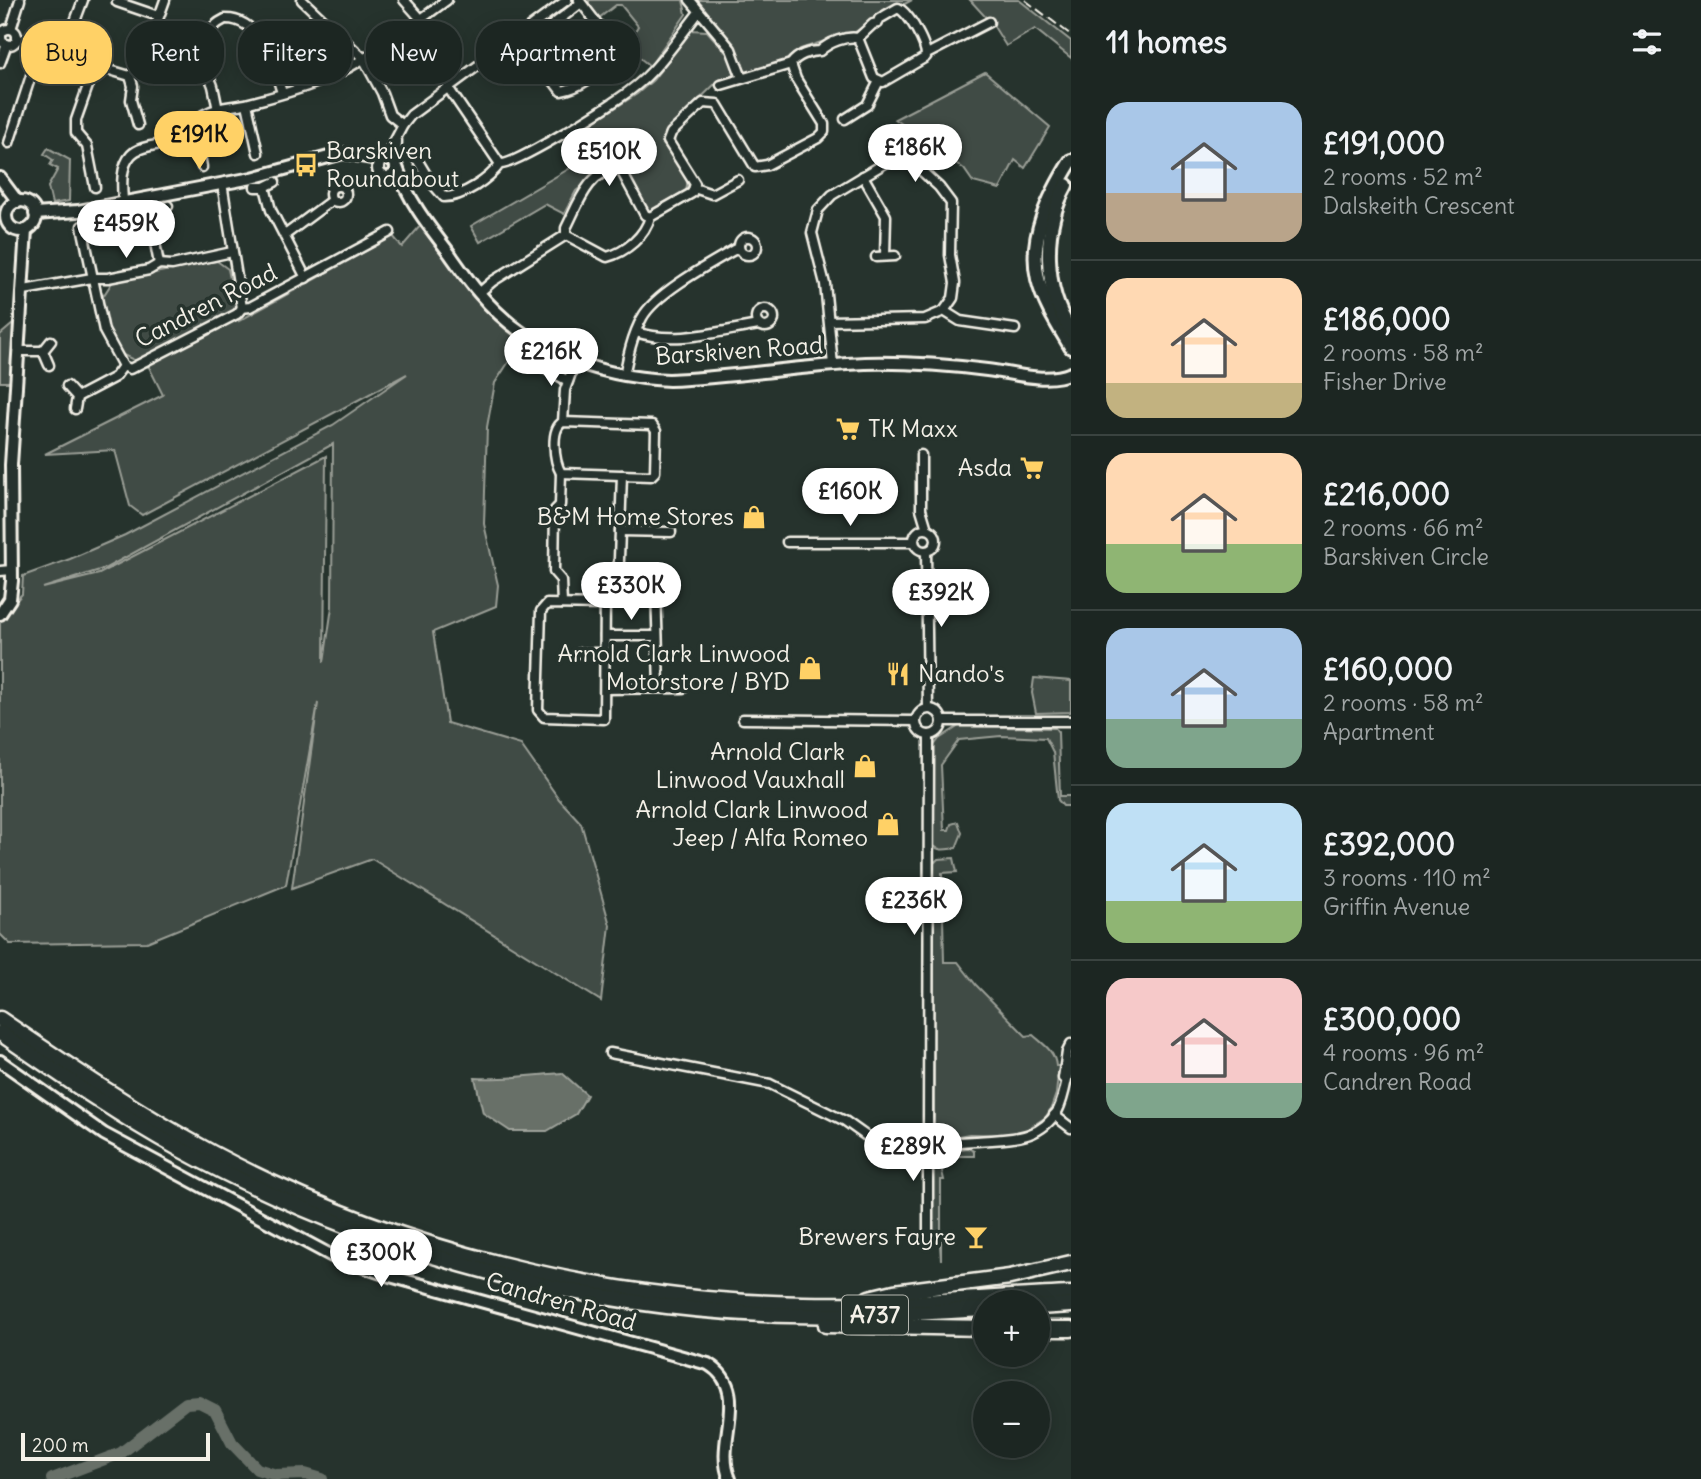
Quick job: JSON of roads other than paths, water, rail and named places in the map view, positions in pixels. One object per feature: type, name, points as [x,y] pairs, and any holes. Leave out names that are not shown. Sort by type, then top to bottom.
[{"type":"highway","name":"A737","points":[[0,1019],[124,1102],[213,1154],[289,1190],[393,1231],[517,1267],[641,1291],[732,1301],[841,1304],[1071,1294]]},
{"type":"highway","name":"A737","points":[[0,1033],[113,1109],[178,1148],[254,1187],[368,1234],[444,1260],[551,1287],[672,1307],[764,1314],[855,1315],[973,1310]]},
{"type":"highway","points":[[841,1304],[894,1292],[1010,1277],[1071,1263]]},
{"type":"highway","points":[[1050,1306],[1071,1305]]},
{"type":"highway","points":[[764,1314],[822,1325],[973,1328]]},
{"type":"highway","points":[[1050,1329],[1071,1329]]},
{"type":"main road","points":[[1071,161],[1057,184],[1042,219],[1035,247],[1037,278],[1050,312],[1071,347]]},
{"type":"main road","points":[[1071,175],[1053,221],[1048,247],[1056,300],[1071,331]]},
{"type":"street","points":[[20,0],[11,29],[16,38],[21,40]]},
{"type":"street","points":[[75,21],[83,0]]},
{"type":"street","points":[[156,21],[165,0]]},
{"type":"street","points":[[302,0],[363,58],[382,93],[390,115],[403,125]]},
{"type":"street","points":[[404,0],[421,19]]},
{"type":"street","points":[[123,201],[122,175],[131,155],[138,150],[175,141],[191,131],[201,116],[218,109],[247,104],[322,80],[363,58],[447,0]]},
{"type":"street","points":[[539,21],[566,0]]},
{"type":"street","points":[[690,0],[731,49],[742,78]]},
{"type":"street","points":[[555,21],[580,1],[595,21]]},
{"type":"street","points":[[117,2],[158,16]]},
{"type":"street","points":[[858,38],[866,29],[878,23],[879,19],[898,8],[905,13],[927,54]]},
{"type":"street","points":[[449,89],[500,164],[507,165],[636,86],[653,70],[699,12]]},
{"type":"street","points":[[975,17],[980,27]]},
{"type":"street","points":[[218,109],[213,83],[201,62],[200,54],[209,29],[225,19],[240,21],[270,52],[282,93]]},
{"type":"street","points":[[858,38],[874,78],[883,82],[924,59],[927,54],[989,22]]},
{"type":"street","points":[[0,63],[6,44],[0,34],[11,29]]},
{"type":"street","points":[[721,85],[791,64],[798,57],[820,51],[825,46],[849,36],[858,38]]},
{"type":"street","points":[[6,44],[14,43],[16,38]]},
{"type":"street","points":[[566,235],[607,257],[615,255],[641,237],[647,229],[650,217],[692,192],[695,184],[668,141],[671,133],[703,103],[718,104],[755,167],[767,165],[824,132],[824,124],[796,79],[791,64]]},
{"type":"street","points":[[390,162],[378,168],[382,176],[393,175],[390,162],[398,135],[411,115],[476,69]]},
{"type":"street","points":[[845,120],[853,109],[867,106],[879,81]]},
{"type":"street","points":[[9,143],[28,84]]},
{"type":"street","points":[[89,84],[76,120],[76,133],[87,146],[95,187]]},
{"type":"street","points":[[132,84],[131,100],[138,125]]},
{"type":"street","points":[[557,84],[562,90],[572,89],[580,84]]},
{"type":"street","points":[[247,104],[258,153]]},
{"type":"street","points":[[191,131],[197,135],[202,167]]},
{"type":"street","points":[[36,214],[78,211],[267,175],[343,153],[390,162]]},
{"type":"street","points":[[415,156],[430,181],[444,197],[453,197],[493,174],[500,164]]},
{"type":"street","name":"Barskiven Road","points":[[356,157],[404,188]]},
{"type":"street","points":[[829,321],[925,319],[944,312],[953,298],[955,283],[950,255],[951,203],[939,187],[914,164],[898,160],[887,162],[832,195],[818,210],[812,233],[820,258],[833,365]]},
{"type":"street","name":"Barskiven Road","points":[[390,162],[404,188],[479,293],[512,326],[533,341],[603,372],[643,379],[681,380],[833,365],[900,363],[946,365],[1042,377],[1060,377],[1071,373]]},
{"type":"street","points":[[566,235],[566,229],[586,188],[613,169],[623,174],[645,215],[650,217]]},
{"type":"street","points":[[863,176],[886,216],[880,256],[895,256]]},
{"type":"street","points":[[0,178],[18,202],[28,204],[36,214]]},
{"type":"street","points":[[720,179],[725,187]]},
{"type":"street","points":[[694,188],[712,194],[737,180]]},
{"type":"street","points":[[275,181],[260,187],[306,278]]},
{"type":"street","points":[[222,183],[242,308]]},
{"type":"street","points":[[285,235],[331,200]]},
{"type":"street","points":[[18,202],[8,211],[4,225],[26,230],[34,223],[36,214]]},
{"type":"street","points":[[134,216],[150,216],[168,206]]},
{"type":"street","points":[[150,216],[159,264]]},
{"type":"street","name":"Candren Road","points":[[82,226],[104,331],[123,366],[130,369],[237,314],[242,308],[379,245],[390,232]]},
{"type":"street","points":[[0,614],[10,599],[6,571],[26,230]]},
{"type":"street","points":[[479,293],[493,281],[566,235]]},
{"type":"street","points":[[624,376],[631,346],[643,315],[675,285],[739,247]]},
{"type":"street","points":[[24,290],[92,278],[108,278],[149,270],[159,264],[172,265],[232,252]]},
{"type":"street","points":[[944,312],[960,321],[1015,329]]},
{"type":"street","points":[[998,326],[1001,316]]},
{"type":"street","points":[[636,332],[654,338],[688,336],[759,325]]},
{"type":"street","points":[[43,351],[51,341]]},
{"type":"street","points":[[20,351],[43,351]]},
{"type":"street","points":[[43,351],[50,365]]},
{"type":"street","points":[[525,356],[568,381]]},
{"type":"street","points":[[564,422],[565,390],[576,362]]},
{"type":"street","points":[[77,397],[115,377],[123,366]]},
{"type":"street","points":[[67,386],[77,397]]},
{"type":"street","points":[[75,409],[77,397]]},
{"type":"street","points":[[561,473],[651,476],[655,472],[656,431],[652,425],[558,424],[556,461],[561,473],[561,502],[555,510],[554,572],[561,580],[562,604]]},
{"type":"street","points":[[921,455],[921,509],[927,529]]},
{"type":"street","points":[[618,587],[622,475]]},
{"type":"street","points":[[927,529],[933,532],[936,539],[932,548],[926,551],[919,549],[914,542],[917,532],[927,529]]},
{"type":"street","points":[[620,531],[671,531]]},
{"type":"street","points":[[787,542],[914,542]]},
{"type":"street","points":[[926,551],[928,708]]},
{"type":"street","points":[[605,605],[547,604],[541,611],[537,710],[544,717],[604,719],[605,689],[604,653],[605,636],[605,605],[605,595],[609,588],[656,588],[659,687]]},
{"type":"street","points":[[605,636],[657,636]]},
{"type":"street","points":[[580,653],[604,653]]},
{"type":"street","points":[[605,689],[683,688]]},
{"type":"street","points":[[928,708],[939,713],[942,721],[937,732],[929,735],[919,731],[915,721],[919,713],[928,708]]},
{"type":"street","points":[[743,719],[915,721]]},
{"type":"street","points":[[942,721],[1071,721]]},
{"type":"street","points":[[928,1154],[920,1149],[928,1141],[929,735]]},
{"type":"street","points":[[1063,1098],[1063,1067],[1071,1044]]},
{"type":"street","points":[[610,1053],[771,1084],[833,1115],[866,1136],[928,1154],[952,1143]]},
{"type":"street","name":"Candren Road","points":[[0,1061],[104,1134],[334,1257],[390,1276],[708,1364],[724,1378],[729,1390],[731,1404],[725,1462],[730,1479]]},
{"type":"street","points":[[903,1146],[928,1141],[952,1143],[1020,1138],[1044,1127],[1063,1098],[1071,1063]]},
{"type":"street","points":[[1054,1115],[1071,1128]]},
{"type":"street","points":[[928,1141],[936,1146],[928,1154],[928,1237]]},
{"type":"waterway","points":[[52,1479],[121,1453],[186,1403],[199,1402],[215,1410],[232,1443],[257,1469],[276,1475],[305,1474],[322,1479]]},
{"type":"railway","points":[[1025,0],[1071,35]]},
{"type":"place","name":"Barskiven Roundabout","points":[[306,165]]},
{"type":"place","name":"TK Maxx","points":[[848,429]]},
{"type":"place","name":"Asda","points":[[1032,468]]},
{"type":"place","name":"B&M Home Stores","points":[[754,517]]},
{"type":"place","name":"Arnold Clark Linwood Motorstore / BYD","points":[[810,668]]},
{"type":"place","name":"Nando's","points":[[898,674]]},
{"type":"place","name":"Arnold Clark Linwood Vauxhall","points":[[865,766]]},
{"type":"place","name":"Arnold Clark Linwood Jeep / Alfa Romeo","points":[[888,824]]},
{"type":"place","name":"Brewers Fayre","points":[[976,1237]]}]
